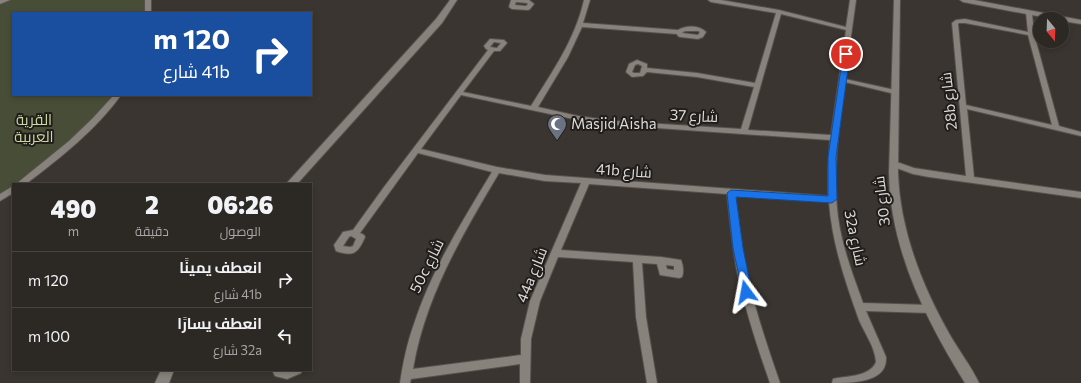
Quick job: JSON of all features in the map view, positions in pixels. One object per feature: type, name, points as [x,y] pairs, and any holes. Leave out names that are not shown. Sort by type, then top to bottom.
[{"type":"street","points":[[0,2],[6,0]]},
{"type":"street","points":[[148,0],[148,12]]},
{"type":"street","points":[[292,183],[439,21],[454,0]]},
{"type":"street","points":[[533,109],[562,60],[580,25],[587,0]]},
{"type":"street","points":[[711,0],[779,12],[849,29]]},
{"type":"street","name":"32a شارع","points":[[837,383],[868,376],[880,366],[880,356],[860,307],[844,260],[834,218],[832,199],[832,157],[834,138],[853,0]]},
{"type":"street","name":"شارع 30","points":[[897,0],[894,167],[895,198],[901,231],[912,268],[930,309],[972,383]]},
{"type":"street","points":[[963,0],[1081,22]]},
{"type":"street","points":[[744,132],[779,12]]},
{"type":"street","points":[[1027,13],[1031,34],[1056,128]]},
{"type":"street","name":"28b شارع","points":[[970,180],[955,25],[958,21],[969,21],[1031,34]]},
{"type":"street","points":[[580,25],[679,32]]},
{"type":"street","points":[[355,234],[492,49]]},
{"type":"street","points":[[644,70],[698,75],[758,86]]},
{"type":"street","points":[[843,80],[895,92]]},
{"type":"street","name":"شارع 37","points":[[459,93],[578,118],[633,126],[834,138]]},
{"type":"street","points":[[21,183],[92,125],[117,96]]},
{"type":"street","points":[[962,106],[1081,134]]},
{"type":"street","name":"41b شارع","points":[[417,150],[496,170],[544,178],[731,193],[832,199]]},
{"type":"street","points":[[894,167],[916,174],[929,174],[1081,195]]},
{"type":"street","name":"50c شارع","points":[[406,379],[415,332],[436,277],[496,170]]},
{"type":"street","name":"44a شارع","points":[[525,383],[524,360],[526,339],[534,307],[586,182]]},
{"type":"street","points":[[0,198],[12,190]]},
{"type":"street","points":[[731,193],[738,248],[752,316],[775,383]]},
{"type":"street","points":[[556,253],[661,261]]},
{"type":"street","points":[[637,260],[641,317],[652,383]]},
{"type":"street","points":[[860,307],[930,309]]},
{"type":"street","points":[[406,379],[524,360]]},
{"type":"street","points":[[162,383],[168,371]]},
{"type":"green space","name":"القرية العربية","points":[[0,0],[144,0],[145,12],[12,12],[12,96],[115,96],[87,127],[18,183],[12,183],[12,187],[0,195]]},
{"type":"place","name":"Masjid Aisha","points":[[557,141]]},
{"type":"route","points":[[746,292],[738,248],[731,193],[832,199],[832,157],[846,54]]}]
